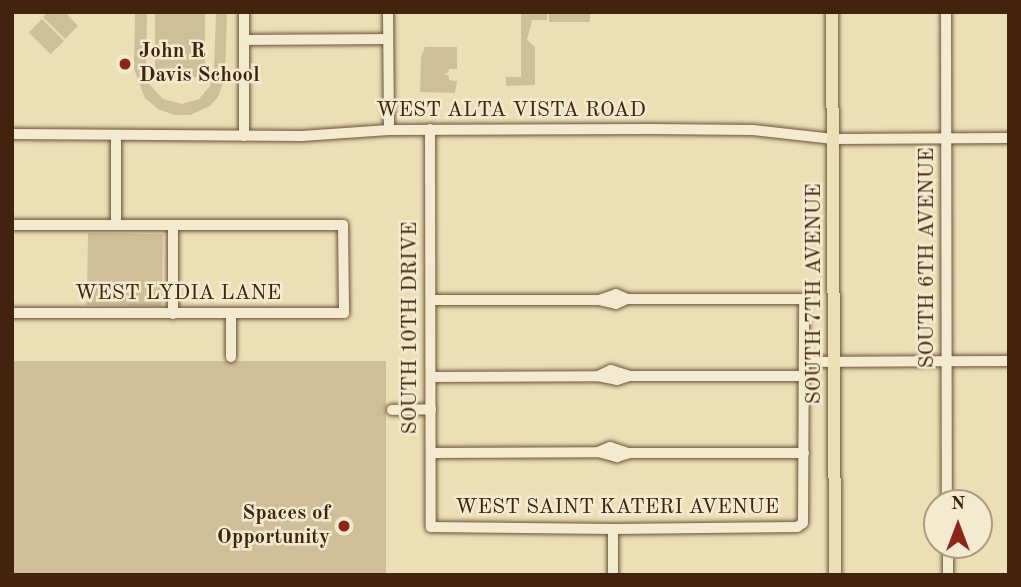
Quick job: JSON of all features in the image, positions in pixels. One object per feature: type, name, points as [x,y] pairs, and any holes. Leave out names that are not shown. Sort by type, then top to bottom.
[{"type":"main road","name":"SOUTH 7TH AVENUE","points":[[832,12],[835,575]]},
{"type":"street","points":[[244,12],[244,136]]},
{"type":"street","points":[[388,12],[389,130]]},
{"type":"street","name":"SOUTH 6TH AVENUE","points":[[946,12],[947,489]]},
{"type":"street","points":[[244,40],[388,39]]},
{"type":"street","name":"WEST ALTA VISTA ROAD","points":[[12,134],[331,136],[430,129],[753,130],[833,139],[1009,138]]},
{"type":"street","name":"SOUTH 10TH DRIVE","points":[[430,129],[431,527]]},
{"type":"street","points":[[116,135],[116,225]]},
{"type":"street","points":[[12,225],[173,226],[173,314]]},
{"type":"street","name":"WEST LYDIA LANE","points":[[12,313],[344,313],[343,225],[173,226]]},
{"type":"street","points":[[431,300],[599,300],[616,304],[627,299],[804,299],[804,453],[629,453],[611,457],[598,452],[431,453]]},
{"type":"street","points":[[231,314],[231,357]]},
{"type":"street","points":[[804,362],[1009,361]]},
{"type":"street","points":[[431,377],[598,376],[617,380],[629,376],[804,376]]},
{"type":"street","points":[[392,410],[431,410]]},
{"type":"street","name":"WEST SAINT KATERI AVENUE","points":[[431,527],[797,527],[803,523],[804,453]]},
{"type":"street","points":[[613,529],[613,575]]},
{"type":"shaded area","points":[[47,12],[65,12],[78,26],[65,39],[43,17]]},
{"type":"shaded area","points":[[135,12],[147,12],[146,68],[150,85],[163,99],[182,104],[199,99],[210,86],[214,71],[216,12],[227,12],[225,78],[218,97],[210,106],[190,115],[174,115],[158,109],[145,98],[134,69]]},
{"type":"shaded area","points":[[155,12],[205,12],[205,77],[155,77]]},
{"type":"shaded area","points":[[521,12],[547,12],[547,20],[532,20],[527,40],[535,47],[535,85],[506,86],[506,77],[521,77]]},
{"type":"shaded area","points":[[549,12],[590,12],[590,22],[549,22]]},
{"type":"shaded area","points":[[42,19],[64,41],[50,54],[29,32]]},
{"type":"shaded area","points":[[425,47],[457,47],[457,69],[449,69],[448,73],[444,74],[449,76],[449,80],[457,81],[455,93],[420,92],[421,57]]},
{"type":"shaded area","points":[[88,233],[163,234],[162,306],[87,305]]},
{"type":"shaded area","points":[[12,361],[386,361],[386,575],[12,575]]},
{"type":"place","name":"John R Davis School","points":[[125,64]]},
{"type":"place","name":"Spaces of Opportunity","points":[[344,526]]}]
